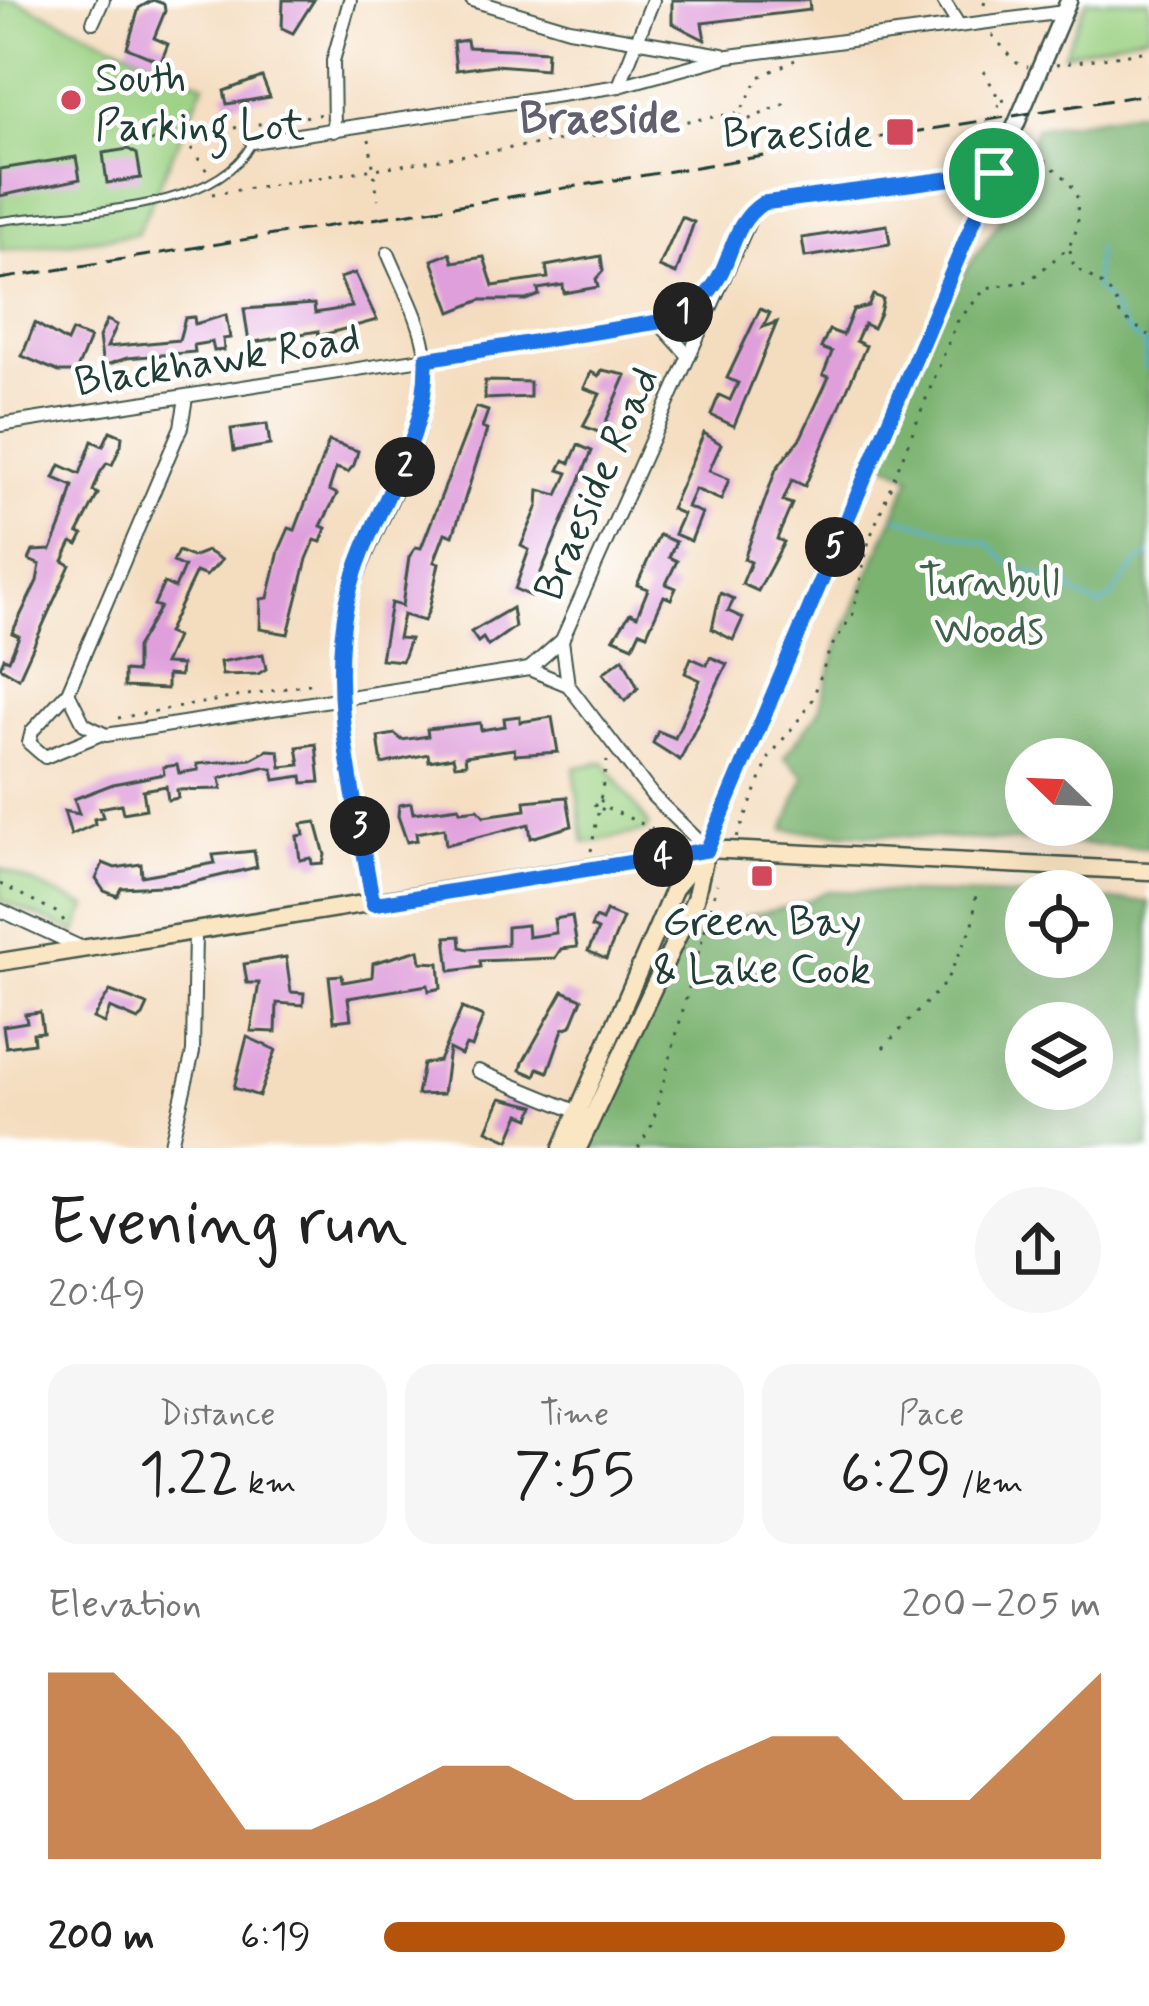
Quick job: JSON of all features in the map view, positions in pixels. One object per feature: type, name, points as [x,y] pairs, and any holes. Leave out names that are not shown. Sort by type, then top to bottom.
[{"type":"main road","points":[[0,962],[74,940],[195,932],[707,850],[1149,871]]},
{"type":"main road","points":[[578,1148],[584,1115],[674,889],[707,850]]},
{"type":"main road","points":[[562,1148],[584,1115]]},
{"type":"street","points":[[93,22],[103,0]]},
{"type":"street","points":[[334,130],[332,61],[350,0]]},
{"type":"street","points":[[472,0],[512,15],[633,42],[729,56]]},
{"type":"street","points":[[620,86],[633,42],[653,0]]},
{"type":"street","points":[[944,0],[958,24]]},
{"type":"street","points":[[252,142],[620,86],[729,56],[1067,6]]},
{"type":"street","points":[[186,398],[181,427],[68,692],[32,730],[30,748],[46,757],[101,734],[529,669],[568,686],[653,796],[707,850],[1067,6]]},
{"type":"street","name":"Braeside Road","points":[[529,669],[562,640],[714,291],[746,222],[763,203],[994,173]]},
{"type":"street","points":[[373,904],[342,699],[341,643],[348,600],[371,533],[415,441],[427,388],[426,359],[388,253]]},
{"type":"street","name":"Blackhawk Road","points":[[0,424],[658,322],[714,291]]},
{"type":"street","points":[[658,322],[687,354]]},
{"type":"street","name":"Braeside Road","points":[[562,640],[568,686]]},
{"type":"street","points":[[68,692],[74,711],[101,734]]},
{"type":"street","points":[[0,910],[74,940]]},
{"type":"street","points":[[170,1148],[193,1052],[195,932]]},
{"type":"street","points":[[478,1071],[584,1115]]},
{"type":"lane","points":[[0,221],[189,195],[214,182],[252,142]]},
{"type":"path","points":[[989,34],[1028,67]]},
{"type":"path","points":[[1055,65],[1149,51]]},
{"type":"path","points":[[787,104],[745,121],[741,110],[759,77],[789,63]]},
{"type":"path","points":[[984,71],[1002,103]]},
{"type":"path","points":[[560,95],[568,142]]},
{"type":"path","points":[[189,195],[274,188],[741,110],[760,114]]},
{"type":"path","points":[[151,141],[332,113]]},
{"type":"path","points":[[1030,125],[1026,144],[1034,158]]},
{"type":"path","points":[[366,126],[378,199]]},
{"type":"path","points":[[191,148],[214,182]]},
{"type":"path","points":[[741,826],[770,756],[811,704],[830,649],[853,614],[868,540],[968,305],[986,288],[1028,281],[1048,270],[1070,248],[1078,226],[1077,196],[1057,168],[1034,158],[1007,155]]},
{"type":"path","points":[[1070,248],[1074,267],[1105,286],[1119,302],[1120,316],[1149,335]]},
{"type":"path","points":[[119,733],[118,716],[315,683]]},
{"type":"path","points":[[591,853],[598,812],[594,806],[600,800],[607,761]]},
{"type":"path","points":[[600,800],[651,826],[643,844]]},
{"type":"path","points":[[598,812],[606,807]]},
{"type":"path","points":[[0,884],[60,914],[74,940]]},
{"type":"path","points":[[638,1148],[652,1125],[699,934],[717,884]]},
{"type":"path","points":[[883,1048],[945,983],[974,920],[976,892]]},
{"type":"green space","points":[[0,0],[15,0],[204,84],[137,234],[0,251]]},
{"type":"green space","points":[[1087,0],[1149,0],[1149,33],[1064,54]]},
{"type":"green space","name":"Turnbull Woods","points":[[1149,110],[1149,848],[1108,846],[1113,846],[1113,738],[1005,738],[1005,841],[784,830],[805,776],[784,757],[818,713],[839,642],[911,477],[877,458],[941,307],[1017,195],[1036,128]]},
{"type":"green space","points":[[604,762],[649,825],[647,831],[584,843],[574,768]]},
{"type":"green space","points":[[0,868],[87,907],[76,933],[0,900]]},
{"type":"green space","points":[[828,891],[1005,895],[1005,978],[1113,978],[1113,901],[1149,902],[1149,1148],[586,1148],[685,934],[705,940],[727,936],[731,920],[800,904]]},
{"type":"building","points":[[153,0],[164,4],[165,11],[154,38],[168,44],[161,62],[127,48],[139,8]]},
{"type":"building","points":[[283,0],[314,0],[293,33],[282,28]]},
{"type":"building","points":[[672,0],[809,0],[810,10],[702,23],[705,40],[672,23]]},
{"type":"building","points":[[467,40],[468,47],[547,51],[546,69],[495,65],[456,70],[453,42]]},
{"type":"building","points":[[262,77],[270,97],[227,104],[224,91]]},
{"type":"building","points":[[128,149],[137,154],[141,178],[107,183],[103,153]]},
{"type":"building","points":[[76,157],[80,179],[0,196],[0,169]]},
{"type":"building","points":[[682,217],[694,222],[676,274],[659,267]]},
{"type":"building","points":[[887,225],[890,244],[805,257],[802,238]]},
{"type":"building","points":[[450,253],[453,262],[484,257],[493,286],[548,278],[546,266],[601,256],[603,271],[596,279],[598,287],[564,293],[563,285],[538,289],[539,295],[526,300],[481,300],[451,312],[432,260]]},
{"type":"building","points":[[355,273],[377,320],[319,336],[318,331],[249,343],[244,309],[314,304],[315,313],[352,307],[340,278]]},
{"type":"building","points":[[873,295],[883,299],[880,313],[873,328],[864,324],[856,341],[866,346],[805,486],[792,480],[783,501],[792,504],[777,539],[784,542],[758,591],[742,584],[751,562],[744,559],[776,469],[801,437],[829,377],[823,375],[832,352],[821,348],[829,330],[843,335],[853,310],[868,306]]},
{"type":"building","points":[[760,309],[770,313],[763,327],[777,322],[734,426],[711,415],[719,395],[730,400],[738,383],[727,378]]},
{"type":"building","points":[[226,315],[230,338],[223,339],[224,350],[214,351],[212,342],[194,345],[195,352],[127,358],[103,366],[99,337],[107,320],[117,325],[107,347],[179,340],[185,318],[194,317],[195,324]]},
{"type":"building","points":[[35,323],[67,342],[72,331],[90,338],[76,372],[59,372],[22,356]]},
{"type":"building","points":[[602,370],[626,375],[601,433],[583,426],[600,394],[584,388],[591,372],[599,376]]},
{"type":"building","points":[[485,381],[530,382],[530,397],[485,399]]},
{"type":"building","points":[[476,407],[488,411],[482,428],[487,430],[453,536],[445,533],[434,562],[439,563],[429,610],[424,621],[403,615],[398,638],[410,639],[402,661],[381,659],[391,603],[402,606],[409,557],[416,547],[421,548]]},
{"type":"building","points":[[267,424],[270,445],[234,451],[231,429]]},
{"type":"building","points":[[110,431],[122,436],[121,445],[112,465],[107,463],[100,473],[93,491],[98,494],[78,533],[83,535],[78,545],[72,542],[63,561],[70,565],[19,678],[0,667],[4,658],[9,660],[19,636],[12,633],[37,581],[40,565],[29,560],[33,551],[51,550],[64,518],[73,486],[54,478],[60,465],[80,474],[92,441],[103,446]]},
{"type":"building","points":[[704,433],[721,444],[709,471],[729,479],[721,500],[695,489],[687,507],[702,513],[691,541],[674,534],[683,514],[671,509]]},
{"type":"building","points":[[329,441],[358,451],[354,465],[348,472],[336,468],[329,490],[337,494],[321,526],[326,528],[321,542],[315,540],[307,559],[288,634],[260,629],[261,599],[268,598],[279,551],[289,528],[295,530]]},
{"type":"building","points":[[578,445],[592,451],[531,596],[515,589],[529,550],[521,546],[538,506],[539,490],[558,495],[568,473],[559,470],[564,460],[570,463]]},
{"type":"building","points":[[659,535],[676,542],[669,557],[677,561],[666,584],[676,588],[671,599],[664,596],[647,634],[640,631],[633,646],[614,638],[630,613],[637,616],[648,589],[637,585]]},
{"type":"building","points":[[178,551],[192,557],[207,551],[222,560],[206,576],[196,572],[167,633],[176,637],[164,664],[181,665],[180,676],[167,675],[167,689],[124,687],[124,671],[136,672],[136,648],[160,607],[154,605],[164,583],[175,588],[184,567],[173,562]]},
{"type":"building","points":[[720,593],[734,599],[728,611],[743,618],[733,640],[712,629]]},
{"type":"building","points":[[512,608],[515,627],[488,646],[483,638],[478,642],[471,632]]},
{"type":"building","points":[[263,654],[266,669],[258,674],[222,675],[220,662]]},
{"type":"building","points":[[710,657],[727,664],[680,760],[653,743],[658,731],[675,738],[700,680],[685,673],[691,658],[707,665]]},
{"type":"building","points":[[623,658],[638,688],[625,701],[603,673]]},
{"type":"building","points":[[520,716],[520,722],[552,717],[558,752],[515,755],[514,749],[465,756],[466,764],[455,765],[453,757],[429,761],[428,754],[382,764],[378,737],[395,734],[402,740],[428,736],[427,729],[480,723],[481,730],[505,726],[504,718]]},
{"type":"building","points":[[316,744],[320,782],[303,783],[302,776],[275,780],[273,769],[263,767],[220,778],[222,789],[177,790],[178,798],[168,800],[166,786],[143,790],[146,809],[123,813],[121,804],[100,808],[103,817],[71,835],[64,811],[79,814],[74,799],[113,784],[164,774],[163,767],[177,765],[179,773],[198,770],[197,764],[251,759],[268,750],[279,751],[281,767],[300,765],[297,747]]},
{"type":"building","points":[[567,797],[572,826],[531,838],[529,824],[446,845],[444,828],[416,833],[417,840],[407,842],[398,816],[399,805],[411,803],[413,813],[459,807],[460,811],[478,809],[484,816],[526,810],[525,801]]},
{"type":"building","points":[[316,822],[325,855],[323,863],[312,864],[311,858],[300,860],[297,836],[304,835],[302,824]]},
{"type":"building","points":[[254,851],[257,867],[181,885],[121,888],[117,896],[104,891],[96,879],[103,863],[115,868],[141,864],[142,876],[215,863],[213,855]]},
{"type":"building","points":[[606,911],[623,918],[606,959],[588,951],[598,930],[591,927],[595,918],[602,921]]},
{"type":"building","points":[[572,916],[577,947],[561,949],[555,958],[480,961],[481,967],[450,971],[446,937],[460,936],[461,947],[468,949],[507,945],[507,927],[527,925],[528,937],[556,933],[554,919]]},
{"type":"building","points":[[419,950],[421,962],[439,963],[441,988],[429,991],[428,985],[348,998],[351,1019],[334,1021],[329,976],[342,975],[343,982],[372,977],[373,963]]},
{"type":"building","points":[[286,957],[291,992],[304,993],[303,1005],[277,1003],[276,1032],[251,1031],[259,983],[247,983],[244,964]]},
{"type":"building","points":[[110,991],[148,1005],[143,1016],[138,1020],[110,1008],[104,1023],[93,1018]]},
{"type":"building","points":[[563,991],[582,999],[571,1026],[563,1029],[548,1072],[538,1068],[535,1076],[521,1070],[523,1062]]},
{"type":"building","points":[[462,1008],[483,1017],[472,1047],[466,1045],[461,1055],[449,1049],[443,1094],[417,1095],[423,1064],[439,1061]]},
{"type":"building","points":[[40,1012],[43,1032],[33,1033],[34,1043],[6,1047],[3,1026],[27,1022],[25,1014]]},
{"type":"building","points":[[247,1037],[276,1050],[259,1096],[234,1088]]},
{"type":"building","points":[[501,1098],[535,1106],[530,1118],[520,1114],[509,1140],[487,1130]]},
{"type":"waterway","points":[[1097,248],[1094,287],[1126,329],[1145,345],[1145,369]]},
{"type":"waterway","points":[[897,517],[989,544],[1010,565],[1068,585],[1076,595],[1100,606],[1149,555]]},
{"type":"railway","points":[[0,279],[1149,94]]},
{"type":"place","name":"South Parking Lot","points":[[71,100]]},
{"type":"place","name":"Braeside","points":[[900,132]]},
{"type":"place","name":"Green Bay & Lake Cook","points":[[762,876]]},
{"type":"district","name":"Braeside","points":[[600,116]]},
{"type":"route","points":[[994,173],[707,850],[373,904],[343,714],[341,643],[357,566],[415,441],[427,388],[426,359],[668,319],[714,291],[746,222],[763,203],[994,173]]}]
